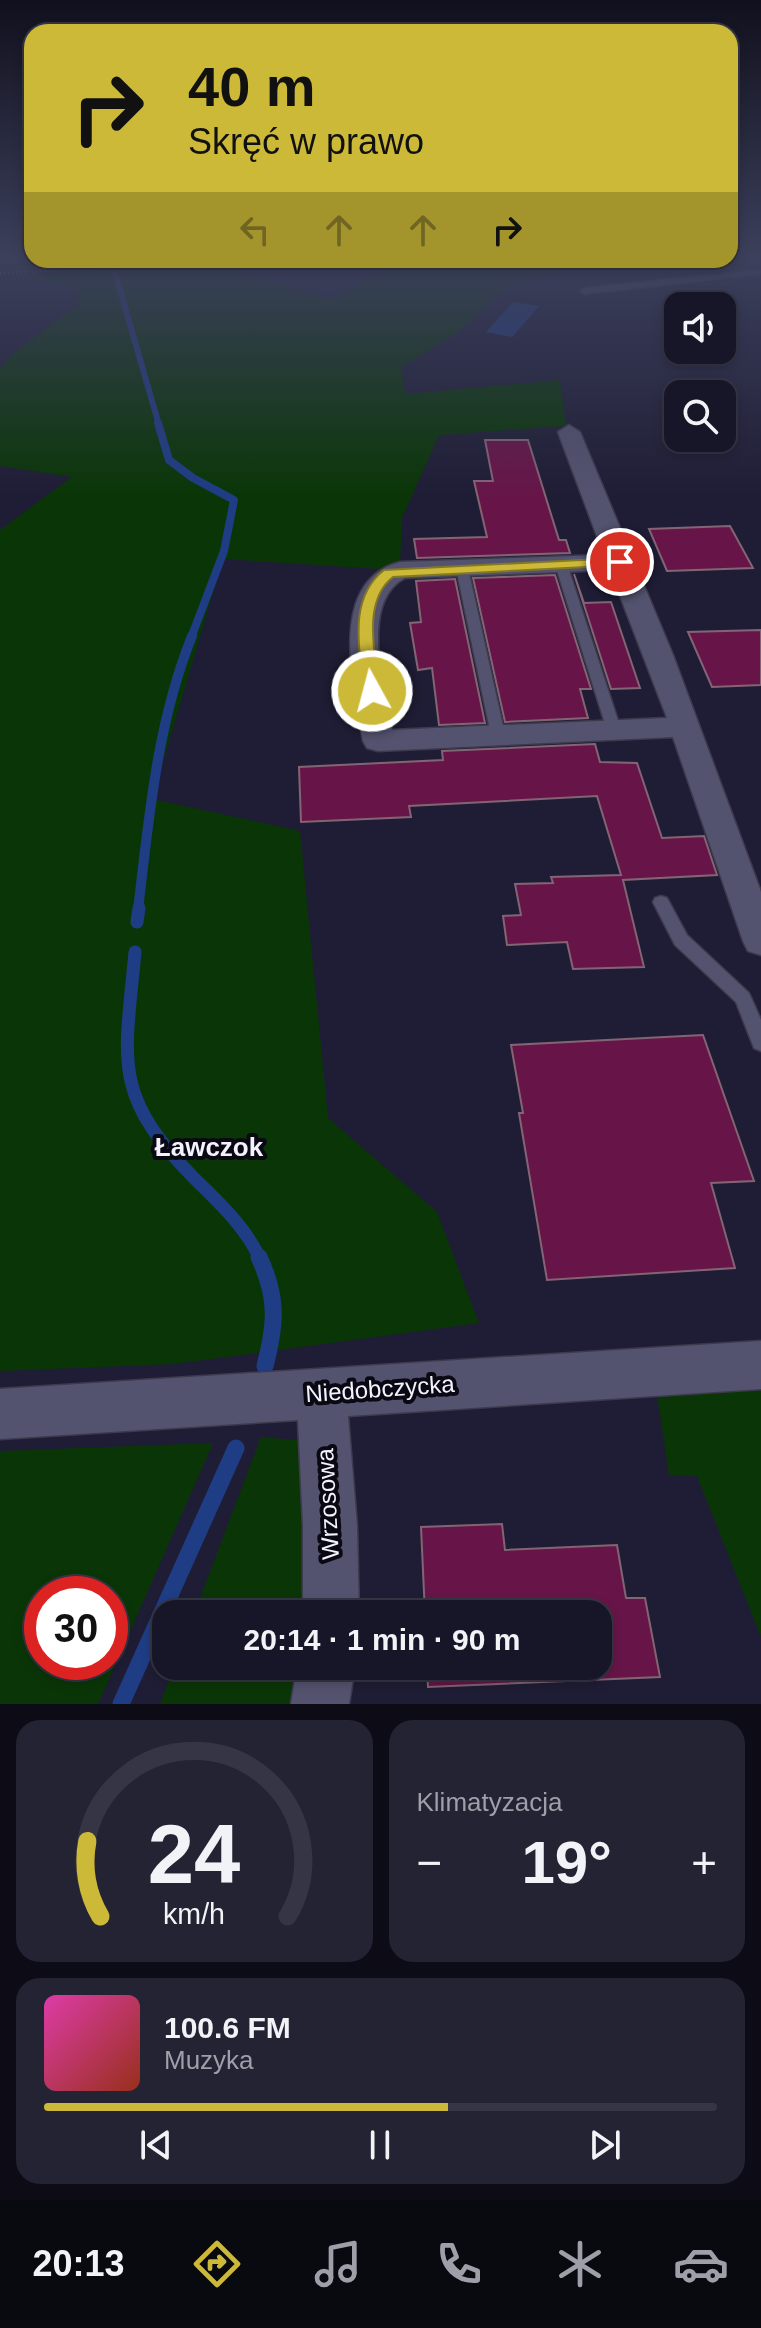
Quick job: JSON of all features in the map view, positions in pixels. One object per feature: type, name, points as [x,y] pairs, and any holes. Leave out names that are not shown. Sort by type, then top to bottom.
[{"type":"street","points":[[569,432],[683,727],[761,941]]},
{"type":"street","points":[[620,562],[400,570],[389,573],[376,583],[368,603],[365,628],[378,741],[683,727]]},
{"type":"street","name":"Niedobczycka","points":[[0,1414],[761,1365]]},
{"type":"street","name":"Wrzosowa","points":[[321,1393],[330,1526],[331,1600]]},
{"type":"street","points":[[320,1704],[324,1680]]},
{"type":"lane","points":[[561,564],[614,730]]},
{"type":"lane","points":[[462,568],[498,735]]},
{"type":"lane","points":[[661,902],[681,940],[743,998],[761,1043]]},
{"type":"green space","points":[[36,337],[451,337],[401,367],[405,394],[560,380],[566,426],[439,435],[402,518],[400,563],[381,569],[223,559],[152,799],[300,831],[328,1118],[437,1212],[479,1323],[174,1364],[0,1371],[0,530],[72,477],[0,466],[0,368]]},
{"type":"green space","points":[[761,1390],[761,1637],[697,1476],[669,1475],[657,1395]]},
{"type":"green space","points":[[261,1437],[306,1441],[307,1600],[199,1600]]},
{"type":"green space","points":[[213,1443],[128,1636],[128,1576],[24,1576],[24,1680],[109,1680],[98,1704],[0,1704],[0,1451]]},
{"type":"green space","points":[[169,1680],[303,1680],[297,1704],[160,1704]]},
{"type":"building","points":[[485,440],[528,440],[559,540],[566,540],[570,553],[417,558],[414,539],[487,537],[474,481],[493,481]]},
{"type":"building","points":[[730,526],[753,568],[667,571],[649,529]]},
{"type":"building","points":[[574,574],[584,603],[611,602],[640,688],[611,689]]},
{"type":"building","points":[[555,575],[591,689],[580,689],[588,718],[505,722],[473,578]]},
{"type":"building","points":[[455,579],[485,723],[439,725],[432,668],[418,670],[410,623],[421,622],[416,581]]},
{"type":"building","points":[[761,630],[761,685],[712,687],[688,632]]},
{"type":"building","points":[[595,744],[600,762],[637,763],[662,838],[704,836],[717,875],[623,880],[644,967],[573,969],[567,942],[507,945],[503,916],[521,915],[515,884],[553,883],[551,877],[621,875],[597,796],[409,806],[411,817],[301,822],[299,767],[443,760],[442,751]]},
{"type":"building","points":[[703,1035],[754,1181],[711,1183],[735,1268],[547,1280],[511,1045]]},
{"type":"building","points":[[502,1524],[505,1550],[617,1545],[626,1598],[645,1598],[660,1677],[612,1679],[612,1600],[424,1600],[421,1527]]},
{"type":"building","points":[[428,1680],[590,1680],[428,1687]]},
{"type":"waterway","points":[[133,337],[159,425]]},
{"type":"waterway","points":[[158,423],[169,460],[193,478],[234,500],[224,551],[191,638]]},
{"type":"waterway","points":[[138,910],[162,736],[192,636]]},
{"type":"waterway","points":[[137,922],[139,908]]},
{"type":"waterway","points":[[135,952],[127,1049],[136,1098],[148,1123],[167,1149],[222,1206],[259,1257]]},
{"type":"waterway","points":[[259,1257],[270,1285],[273,1311],[265,1366]]},
{"type":"waterway","points":[[121,1704],[236,1448]]},
{"type":"district","name":"Ławczok","points":[[209,1147]]},
{"type":"route","points":[[372,691],[365,618],[376,583],[389,573],[415,569],[620,562]]}]
